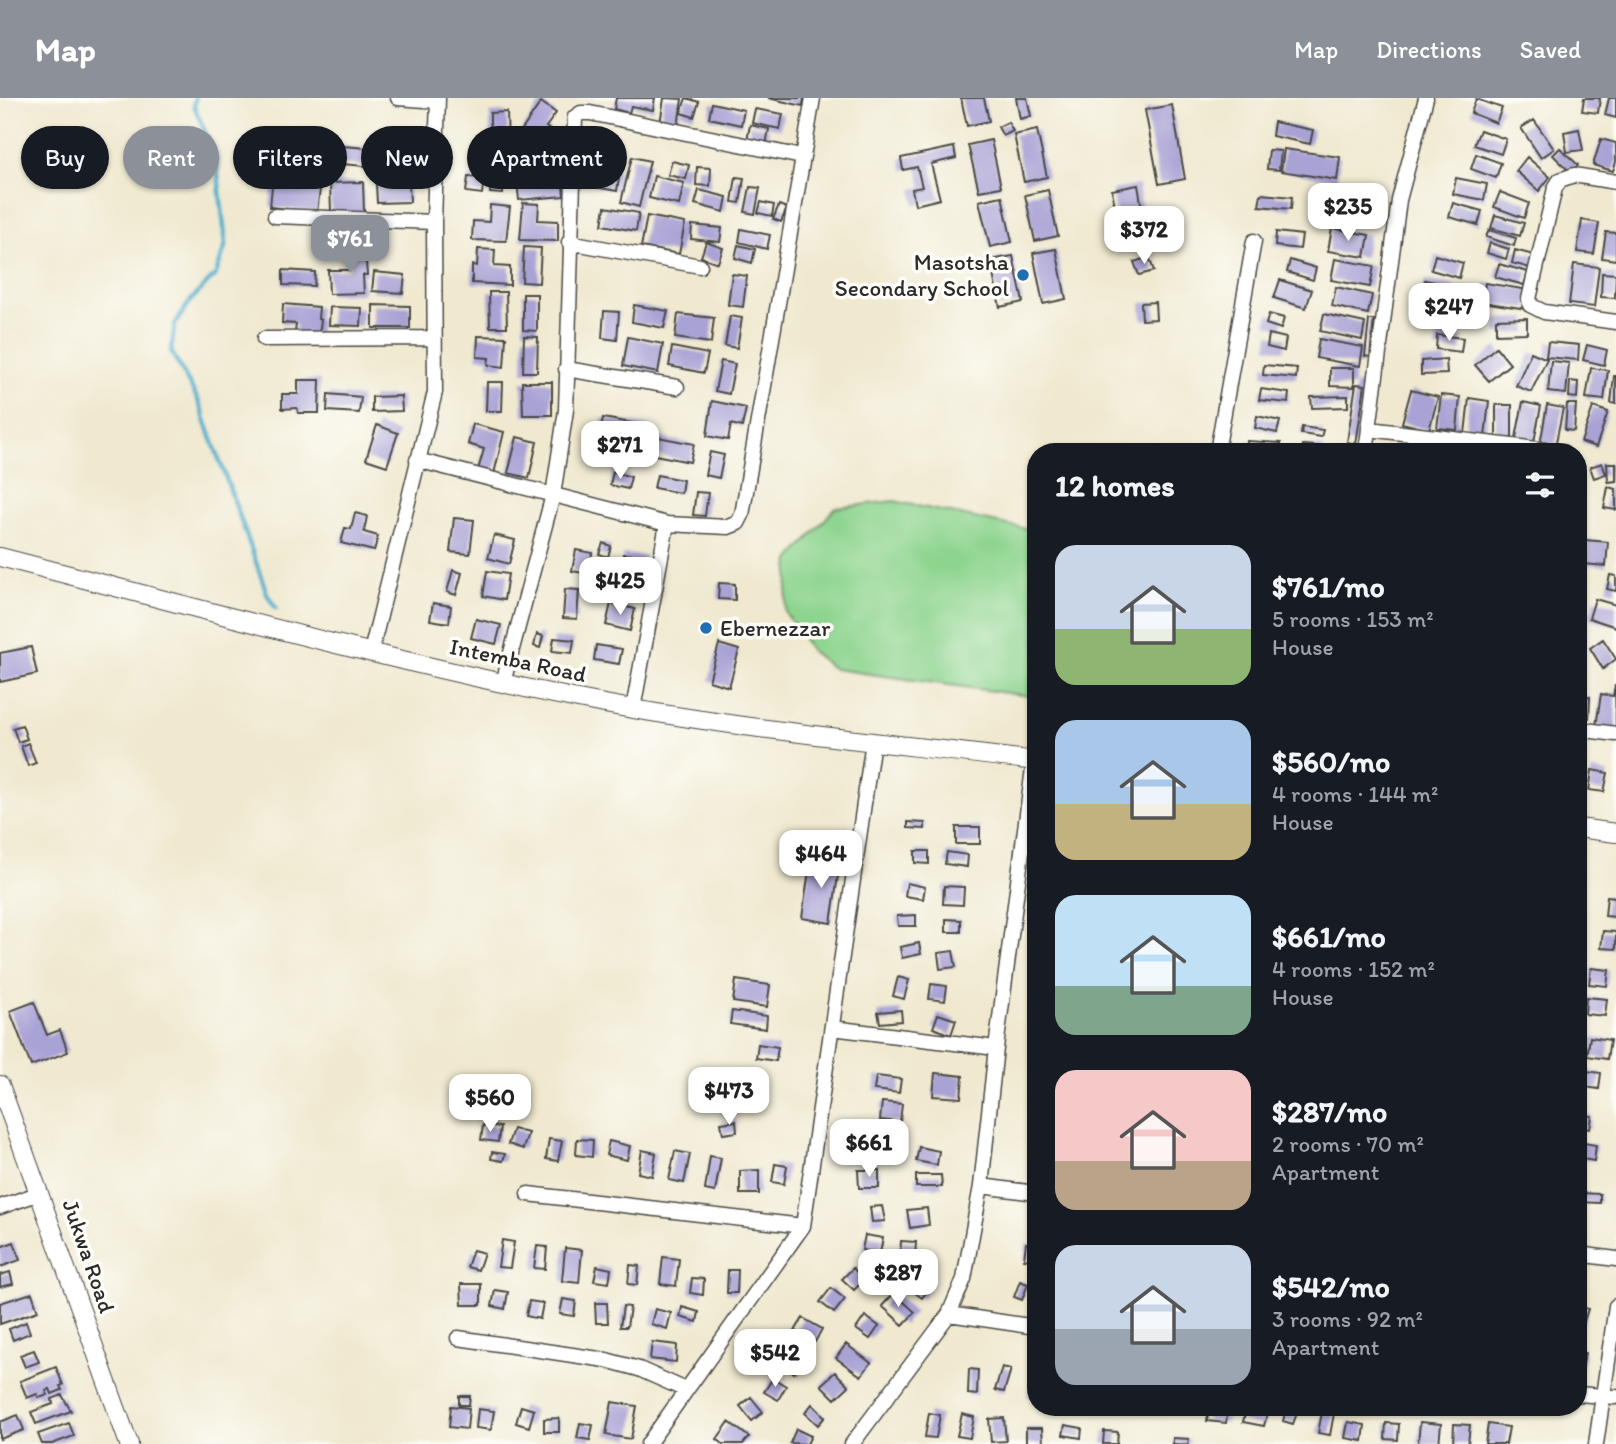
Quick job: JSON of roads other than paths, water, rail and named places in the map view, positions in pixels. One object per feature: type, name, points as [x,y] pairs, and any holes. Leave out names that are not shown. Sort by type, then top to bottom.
[{"type":"street","points":[[371,652],[435,392],[434,222],[438,100],[397,98]]},
{"type":"street","points":[[417,460],[667,524],[728,527],[738,523],[813,98]]},
{"type":"street","points":[[1367,443],[1399,200],[1426,98]]},
{"type":"street","points":[[503,683],[553,495],[565,410],[575,117],[581,113],[590,113],[802,157]]},
{"type":"street","points":[[1616,181],[1574,175],[1560,180],[1555,188],[1529,299],[1530,305],[1544,312],[1616,322]]},
{"type":"street","points":[[275,216],[434,222]]},
{"type":"street","points":[[1219,443],[1254,241]]},
{"type":"street","points":[[569,242],[700,266]]},
{"type":"street","points":[[264,339],[433,338]]},
{"type":"street","points":[[566,369],[677,387]]},
{"type":"street","points":[[1369,429],[1486,443]]},
{"type":"street","points":[[633,709],[667,524]]},
{"type":"street","name":"Intemba Road","points":[[0,557],[371,652],[503,683],[633,709],[1027,760]]},
{"type":"street","points":[[1587,730],[1616,734]]},
{"type":"street","points":[[648,1444],[803,1226],[873,741]]},
{"type":"street","points":[[858,1443],[949,1314],[964,1279],[981,1186],[996,1048],[1027,820]]},
{"type":"street","points":[[1587,829],[1616,833]]},
{"type":"street","points":[[832,1028],[996,1048]]},
{"type":"street","name":"Jukwa Road","points":[[0,1085],[129,1444]]},
{"type":"street","points":[[981,1186],[1027,1192]]},
{"type":"street","points":[[0,1207],[40,1193]]},
{"type":"street","points":[[528,1194],[803,1226]]},
{"type":"street","points":[[1587,1255],[1616,1259]]},
{"type":"street","points":[[1596,1444],[1609,1397],[1616,1306]]},
{"type":"street","points":[[949,1314],[1027,1326]]},
{"type":"street","points":[[457,1338],[606,1360],[639,1368],[686,1390]]},
{"type":"street","points":[[1587,1395],[1609,1397]]},
{"type":"waterway","points":[[195,98],[194,106],[216,157],[226,244],[216,274],[191,300],[175,324],[171,351],[198,400],[268,596],[276,608]]},
{"type":"place","name":"Masotsha Secondary School","points":[[1023,275]]},
{"type":"place","name":"Ebernezzar","points":[[706,628]]}]
